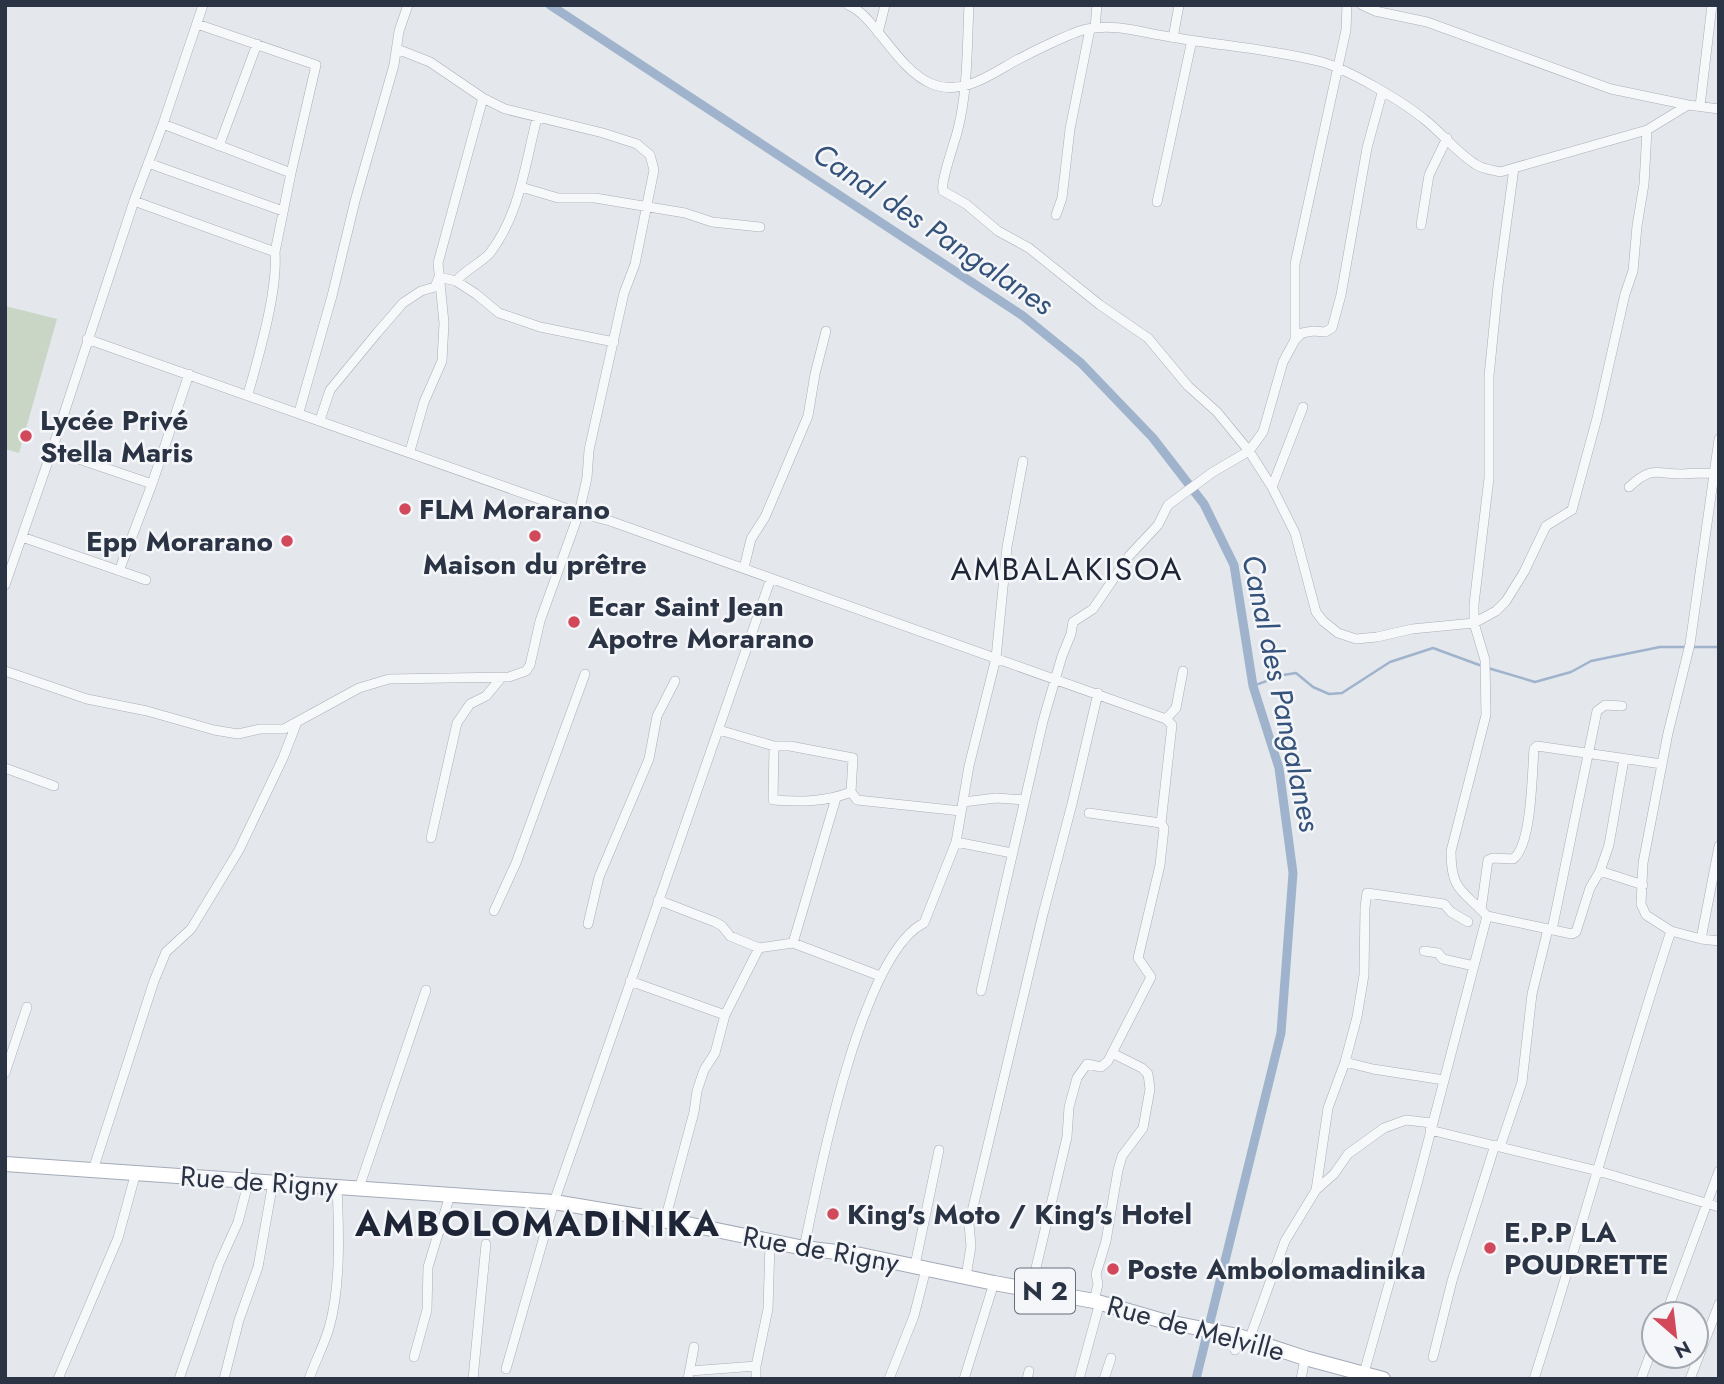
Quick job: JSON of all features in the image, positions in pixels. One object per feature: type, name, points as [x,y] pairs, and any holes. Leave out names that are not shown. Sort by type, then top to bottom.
[{"type":"main road","name":"Rue de Rigny","points":[[5,1164],[554,1202],[920,1267]]},
{"type":"main road","name":"Rue de Melville","points":[[920,1267],[1097,1302],[1383,1379]]},
{"type":"street","points":[[5,585],[8,567],[22,537],[87,339],[203,5]]},
{"type":"street","points":[[299,412],[408,5]]},
{"type":"street","points":[[848,5],[878,33],[901,63],[932,84],[955,88],[985,79],[1017,60],[1093,29],[1119,27],[1173,38],[1272,51],[1325,63],[1422,117],[1477,166],[1500,172],[1647,130],[1688,105]]},
{"type":"street","points":[[878,33],[885,5]]},
{"type":"street","points":[[969,5],[965,85],[953,149],[941,184],[943,191],[966,204],[998,231],[1029,248],[1100,305],[1148,338],[1188,386],[1217,412],[1249,451],[1295,533],[1316,612],[1322,621],[1338,633],[1356,639],[1377,638],[1412,629],[1474,623],[1496,611],[1506,601],[1524,572],[1546,526],[1572,510],[1633,271],[1644,184],[1647,130]]},
{"type":"street","points":[[1056,215],[1062,198],[1070,130],[1097,5]]},
{"type":"street","points":[[1173,38],[1179,5]]},
{"type":"street","points":[[1295,340],[1295,264],[1346,30],[1348,5]]},
{"type":"street","points":[[1362,5],[1375,11],[1427,22],[1611,89],[1719,109]]},
{"type":"street","points":[[1700,106],[1713,5]]},
{"type":"street","points":[[197,24],[316,65],[290,173],[275,252],[276,268],[248,394]]},
{"type":"street","points":[[1157,202],[1192,40]]},
{"type":"street","points":[[219,146],[257,44]]},
{"type":"street","points":[[5,671],[87,699],[238,734],[284,729],[359,688],[389,679],[501,678],[526,671],[530,665],[540,621],[579,513],[587,478],[589,450],[624,293],[635,264],[654,170],[650,155],[637,144],[505,109],[430,62],[397,49]]},
{"type":"street","points":[[981,992],[1054,681],[1073,622],[1093,609],[1129,556],[1158,525],[1168,505],[1213,472],[1249,451],[1264,432],[1283,362],[1295,340],[1302,334],[1325,332],[1332,328],[1336,319],[1367,148],[1381,93]]},
{"type":"street","points":[[410,451],[424,402],[442,361],[444,323],[438,263],[483,97]]},
{"type":"street","points":[[456,282],[487,256],[503,234],[521,187],[537,118]]},
{"type":"street","points":[[163,124],[290,173]]},
{"type":"street","points":[[1421,225],[1429,175],[1447,138]]},
{"type":"street","points":[[148,163],[283,211]]},
{"type":"street","points":[[1514,168],[1489,376],[1489,478],[1474,623],[1485,665],[1486,715],[1451,851],[1451,871],[1467,900],[1484,913],[1550,930],[1572,934],[1576,932],[1590,888],[1600,871],[1609,845],[1624,759]]},
{"type":"street","points":[[521,187],[558,198],[595,198],[685,213],[712,222],[760,227]]},
{"type":"street","points":[[134,201],[275,252]]},
{"type":"street","points":[[439,277],[456,282],[499,313],[540,327],[614,342]]},
{"type":"street","points":[[320,420],[330,390],[377,333],[403,303],[421,291],[435,287],[439,277]]},
{"type":"street","points":[[744,568],[751,539],[765,517],[808,416],[826,331]]},
{"type":"street","points":[[87,339],[996,657],[1054,681],[1098,693],[1166,719],[1172,725],[1161,823],[1164,828],[1160,865],[1138,958],[1151,977],[1105,1065],[1096,1067],[1087,1064],[1077,1078],[1069,1107],[1067,1137],[1031,1289]]},
{"type":"street","points":[[119,571],[189,374]]},
{"type":"street","points":[[1272,488],[1303,407]]},
{"type":"street","points":[[1719,439],[1690,644],[1662,764],[1643,863],[1641,904],[1642,910],[1671,931],[1701,939],[1719,940]]},
{"type":"street","points":[[52,450],[152,484]]},
{"type":"street","points":[[804,1248],[835,1108],[860,1026],[880,976],[912,929],[924,923],[956,842],[969,766],[996,657],[1007,547],[1023,461]]},
{"type":"street","points":[[1629,487],[1641,476],[1660,471],[1713,473]]},
{"type":"street","points":[[22,537],[146,580]]},
{"type":"street","points":[[506,1369],[554,1202],[771,578]]},
{"type":"street","points":[[1166,719],[1176,708],[1183,671]]},
{"type":"street","points":[[494,911],[516,863],[585,674]]},
{"type":"street","points":[[431,838],[457,723],[470,704],[486,696],[501,678]]},
{"type":"street","points":[[588,924],[599,877],[649,759],[657,716],[675,681]]},
{"type":"street","points":[[966,1277],[971,1246],[969,1224],[1098,693]]},
{"type":"street","points":[[1433,1357],[1456,1268],[1522,1082],[1532,994],[1550,930],[1599,708],[1605,705],[1622,706]]},
{"type":"street","points":[[93,1170],[154,981],[166,952],[191,929],[239,849],[283,758],[297,722]]},
{"type":"street","points":[[719,730],[774,746],[790,746],[853,758],[851,792],[857,800],[962,806],[996,798],[1026,800]]},
{"type":"street","points":[[774,746],[773,800],[796,802],[836,798],[851,792]]},
{"type":"street","points":[[1364,1373],[1474,966],[1484,913],[1488,860],[1513,859],[1520,850],[1529,817],[1534,749],[1543,746],[1662,764]]},
{"type":"street","points":[[5,768],[54,786]]},
{"type":"street","points":[[793,943],[836,798]]},
{"type":"street","points":[[1089,813],[1161,823]]},
{"type":"street","points":[[956,842],[1012,853]]},
{"type":"street","points":[[1701,939],[1719,846]]},
{"type":"street","points":[[1600,871],[1643,885]]},
{"type":"street","points":[[1316,1190],[1328,1108],[1345,1062],[1357,1017],[1364,975],[1364,907],[1367,893],[1444,904],[1467,900]]},
{"type":"street","points":[[658,901],[715,922],[730,936],[759,948],[793,943],[880,976]]},
{"type":"street","points":[[1444,904],[1451,912],[1468,922]]},
{"type":"street","points":[[1534,1379],[1575,1251],[1630,1054],[1671,931]]},
{"type":"street","points":[[665,1220],[694,1112],[696,1091],[704,1070],[715,1053],[725,1015],[759,948]]},
{"type":"street","points":[[1424,951],[1438,953],[1443,959],[1474,966]]},
{"type":"street","points":[[630,981],[725,1015]]},
{"type":"street","points":[[359,1188],[426,990]]},
{"type":"street","points":[[5,1073],[27,1007]]},
{"type":"street","points":[[1079,1379],[1097,1302],[1096,1274],[1106,1241],[1118,1170],[1122,1156],[1143,1128],[1150,1089],[1148,1074],[1142,1068],[1112,1053]]},
{"type":"street","points":[[1345,1062],[1444,1080]]},
{"type":"street","points":[[1241,1342],[1285,1241],[1316,1190],[1334,1174],[1348,1154],[1384,1128],[1406,1120],[1598,1171],[1719,1208]]},
{"type":"street","points":[[889,1379],[914,1316],[939,1150]]},
{"type":"street","points":[[1670,1300],[1719,1171]]},
{"type":"street","points":[[58,1379],[118,1238],[136,1172]]},
{"type":"street","points":[[179,1379],[219,1264],[238,1222],[249,1180]]},
{"type":"street","points":[[224,1379],[239,1320],[258,1267],[272,1182]]},
{"type":"street","points":[[309,1379],[329,1328],[334,1299],[339,1231],[337,1186]]},
{"type":"street","points":[[414,1357],[427,1310],[428,1267],[450,1195]]},
{"type":"street","points":[[756,1379],[756,1366],[768,1309],[771,1242]]},
{"type":"street","points":[[473,1379],[486,1244]]},
{"type":"street","points":[[964,1379],[994,1283]]},
{"type":"street","points":[[1690,1379],[1719,1304]]},
{"type":"street","points":[[694,1346],[689,1375],[756,1366]]},
{"type":"street","points":[[1301,1379],[1305,1357]]},
{"type":"street","points":[[1104,1379],[1111,1358]]},
{"type":"green space","points":[[5,306],[57,319],[19,453],[5,449]]},
{"type":"waterway","name":"Canal des Pangalanes","points":[[550,5],[1023,316],[1081,363],[1153,438],[1204,504],[1234,565],[1253,686],[1279,768],[1293,873],[1281,1033],[1196,1379]]},
{"type":"waterway","points":[[1488,668],[1535,682],[1571,672],[1591,661],[1660,647],[1719,647]]},
{"type":"waterway","points":[[1253,686],[1296,673],[1313,687],[1329,694],[1342,693],[1390,662],[1433,648],[1482,666]]},
{"type":"place","name":"Lycée Privé Stella Maris","points":[[26,436]]},
{"type":"place","name":"FLM Morarano","points":[[405,509]]},
{"type":"place","name":"Maison du prêtre","points":[[535,536]]},
{"type":"place","name":"Epp Morarano","points":[[287,541]]},
{"type":"place","name":"Ecar Saint Jean Apotre Morarano","points":[[574,622]]},
{"type":"place","name":"King's Moto / King's Hotel","points":[[833,1214]]},
{"type":"place","name":"E.P.P LA POUDRETTE","points":[[1490,1248]]},
{"type":"place","name":"Poste Ambolomadinika","points":[[1113,1269]]},
{"type":"district","name":"AMBALAKISOA","points":[[1067,569]]},
{"type":"district","name":"AMBOLOMADINIKA","points":[[538,1224]]}]
